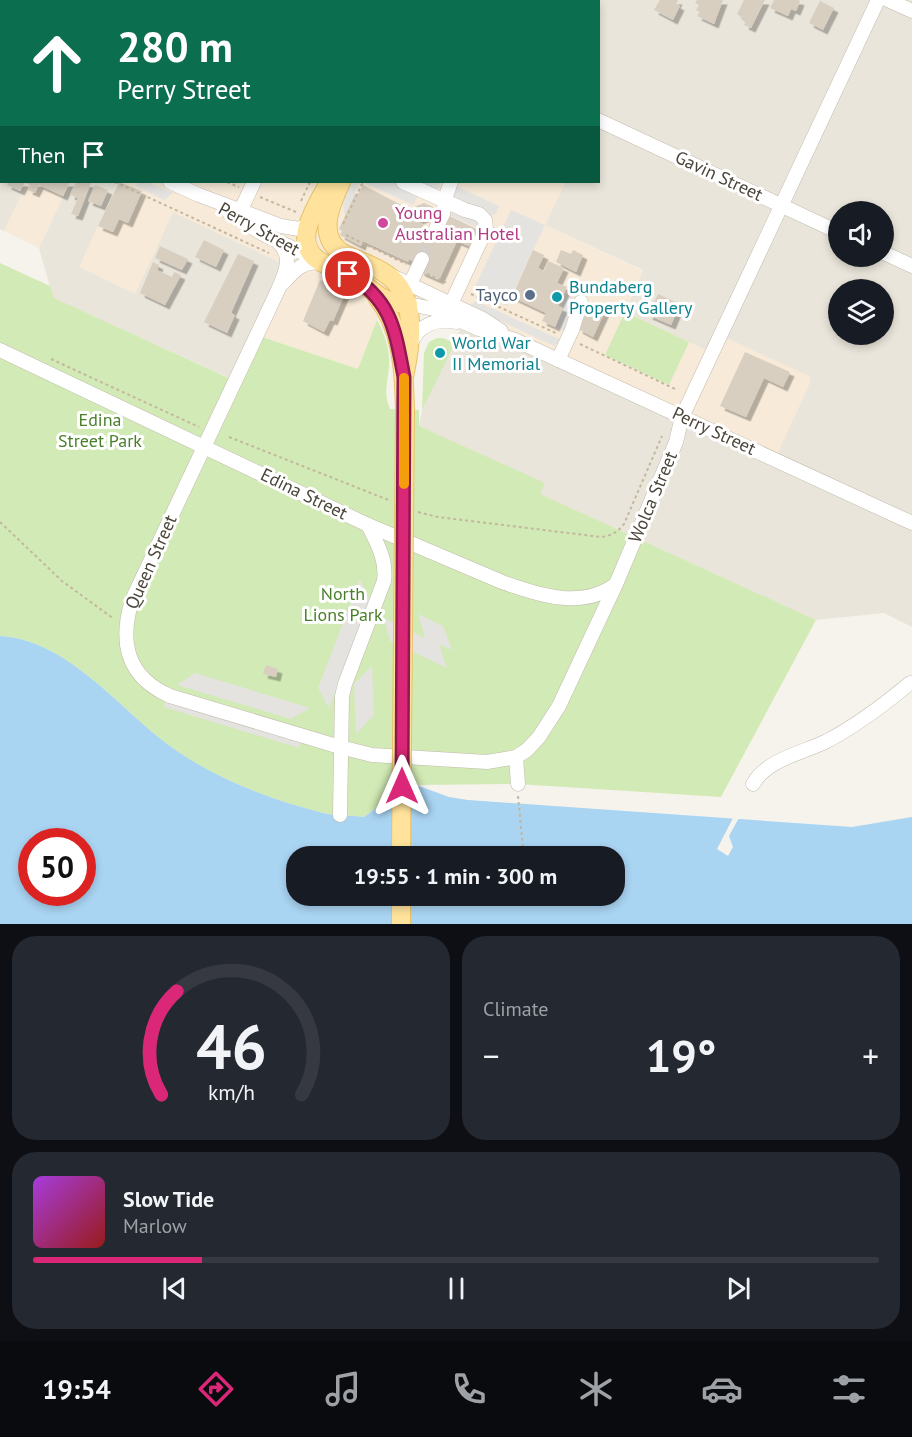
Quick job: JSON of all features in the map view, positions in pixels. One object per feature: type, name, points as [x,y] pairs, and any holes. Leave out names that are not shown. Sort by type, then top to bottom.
[{"type":"main road","points":[[329,183],[305,234],[307,245],[314,256],[332,262],[338,250],[330,240],[327,227],[330,206],[341,183]]},
{"type":"main road","name":"Perry Street","points":[[332,262],[386,274]]},
{"type":"main road","name":"Perry Street","points":[[332,262],[361,282],[376,296],[392,303],[408,304]]},
{"type":"main road","points":[[386,274],[401,289],[408,304],[410,345],[404,377]]},
{"type":"main road","points":[[376,296],[388,313],[396,331],[404,377],[401,846]]},
{"type":"main road","points":[[401,906],[401,924]]},
{"type":"street","name":"Wolca Street","points":[[516,757],[527,750],[549,723],[559,706],[616,584],[676,442],[682,417],[878,0]]},
{"type":"street","points":[[888,0],[912,11]]},
{"type":"street","name":"Gavin Street","points":[[600,121],[828,227]]},
{"type":"street","name":"Perry Street","points":[[172,183],[238,215],[292,228],[303,228],[308,224]]},
{"type":"street","points":[[405,183],[479,214],[486,223],[486,229],[451,304]]},
{"type":"street","points":[[434,233],[451,183]]},
{"type":"street","points":[[238,215],[251,187]]},
{"type":"street","name":"Perry Street","points":[[238,215],[274,248],[332,262]]},
{"type":"street","name":"Queen Street","points":[[274,248],[286,250],[285,273],[136,590],[126,624],[127,648],[132,662],[147,684],[158,691],[340,747]]},
{"type":"street","points":[[894,258],[912,266]]},
{"type":"street","name":"Queen Street","points":[[278,290],[303,264],[332,262]]},
{"type":"street","points":[[410,284],[420,264]]},
{"type":"street","name":"Perry Street","points":[[386,274],[483,319],[515,340]]},
{"type":"street","points":[[558,360],[580,303]]},
{"type":"street","name":"Perry Street","points":[[408,304],[434,309],[479,329],[515,340],[912,523]]},
{"type":"street","points":[[410,345],[420,330],[433,322],[449,321],[479,329]]},
{"type":"street","name":"Edina Street","points":[[0,350],[204,445],[368,525],[524,590],[568,598],[598,595],[616,584]]},
{"type":"street","points":[[368,525],[382,555]]},
{"type":"street","points":[[340,815],[341,716],[345,684],[384,581],[386,571],[381,544],[385,538],[392,536],[400,539]]},
{"type":"street","points":[[568,598],[579,600],[591,608],[595,619],[592,636]]},
{"type":"street","points":[[753,784],[761,772],[770,765],[828,740],[882,706],[911,683]]},
{"type":"street","points":[[311,738],[320,739],[332,735],[337,730],[341,716]]},
{"type":"street","points":[[340,747],[372,755],[475,761],[501,761],[516,757],[518,784]]},
{"type":"path","points":[[117,183],[274,248]]},
{"type":"path","points":[[232,183],[251,187],[296,212],[310,183]]},
{"type":"path","points":[[341,228],[363,183]]},
{"type":"path","points":[[342,234],[420,264],[437,278],[675,389]]},
{"type":"path","points":[[435,282],[437,278]]},
{"type":"path","points":[[410,509],[438,517],[590,536],[608,536],[624,524],[662,436]]},
{"type":"path","points":[[229,437],[399,504]]},
{"type":"path","points":[[0,522],[62,581],[116,621],[126,624]]},
{"type":"path","points":[[518,784],[522,846]]},
{"type":"shaded area","points":[[600,0],[912,0],[912,627],[884,613],[816,620],[539,494],[544,484],[419,426],[422,410],[464,321],[714,354],[625,312],[643,270],[545,225],[565,183],[600,183]]},
{"type":"shaded area","points":[[0,183],[28,183],[4,231],[0,229]]},
{"type":"shaded area","points":[[28,183],[70,183],[39,248],[4,231]]},
{"type":"shaded area","points":[[70,183],[118,183],[80,267],[135,293],[173,212],[286,265],[234,380],[53,298],[39,248]]},
{"type":"shaded area","points":[[118,183],[565,183],[545,225],[643,271],[625,312],[714,354],[722,336],[809,376],[811,381],[775,459],[515,339],[387,301],[358,369],[256,335],[286,265],[173,212],[135,294],[79,267]]},
{"type":"shaded area","points":[[139,183],[150,183],[173,193],[164,200],[135,186]]},
{"type":"shaded area","points":[[350,183],[360,183],[345,216],[342,199]]},
{"type":"shaded area","points":[[365,183],[441,183],[437,191],[418,196],[413,205]]},
{"type":"shaded area","points":[[456,186],[499,206],[496,213],[476,227],[451,216]]},
{"type":"shaded area","points":[[511,210],[545,225],[507,306],[473,291]]},
{"type":"shaded area","points":[[566,294],[587,304],[573,335],[555,327],[564,308],[561,306]]},
{"type":"shaded area","points":[[476,301],[561,340],[554,346],[469,306]]},
{"type":"shaded area","points":[[360,579],[370,602],[329,708],[318,688]]},
{"type":"shaded area","points":[[418,614],[443,626],[452,650],[439,644],[447,668],[390,641],[384,618],[425,638]]},
{"type":"shaded area","points":[[372,666],[374,715],[356,734],[354,684]]},
{"type":"shaded area","points":[[195,673],[310,708],[291,719],[177,685]]},
{"type":"shaded area","points":[[165,701],[301,742],[299,748],[164,707]]},
{"type":"green space","name":"North Lions Park","points":[[0,263],[50,286],[54,298],[233,380],[256,335],[358,369],[377,320],[385,337],[389,354],[386,393],[390,409],[419,410],[419,426],[545,483],[540,494],[816,620],[721,797],[518,784],[416,785],[398,792],[364,817],[323,813],[281,801],[239,785],[199,765],[162,740],[107,691],[67,661],[24,640],[0,636]]},
{"type":"green space","points":[[625,312],[689,342],[669,385],[605,355]]},
{"type":"green space","points":[[437,338],[455,343],[422,410],[424,353],[429,342]]},
{"type":"water","points":[[0,636],[24,640],[67,661],[107,691],[162,740],[199,765],[239,785],[281,801],[333,815],[364,817],[398,792],[416,785],[449,797],[468,800],[852,827],[912,817],[912,924],[0,924]]},
{"type":"pier","points":[[734,816],[740,816],[729,836],[733,847],[728,856],[717,849]]},
{"type":"building","points":[[660,0],[678,0],[676,4],[680,6],[673,20],[654,10]]},
{"type":"building","points":[[697,0],[723,0],[714,24],[697,16],[700,12],[696,10],[699,5],[695,3]]},
{"type":"building","points":[[744,0],[765,0],[751,28],[744,25],[746,21],[737,14]]},
{"type":"building","points":[[774,0],[800,1],[796,11],[791,9],[788,16],[770,8]]},
{"type":"building","points":[[820,1],[834,8],[823,30],[809,23]]},
{"type":"building","points":[[8,183],[24,183],[20,191],[7,185]]},
{"type":"building","points":[[70,183],[63,196],[39,185],[35,193],[28,190],[30,185],[27,184]]},
{"type":"building","points":[[76,183],[91,183],[78,216],[71,214],[78,198],[70,195]]},
{"type":"building","points":[[119,183],[142,191],[128,223],[119,219],[113,232],[98,226]]},
{"type":"building","points":[[95,185],[108,190],[101,206],[88,201]]},
{"type":"building","name":"Young Australian Hotel","points":[[363,185],[409,209],[424,203],[433,207],[429,216],[416,221],[429,229],[428,231],[441,237],[449,216],[479,230],[471,247],[457,241],[439,280],[421,272],[409,259],[408,262],[363,241],[361,246],[340,235],[342,231],[339,229],[355,194],[359,193]]},
{"type":"building","points":[[204,240],[224,250],[216,267],[195,257]]},
{"type":"building","points":[[160,246],[188,259],[182,270],[155,258]]},
{"type":"building","points":[[533,250],[544,255],[538,268],[544,271],[548,261],[564,268],[557,283],[567,287],[558,306],[563,308],[555,327],[542,321],[546,313],[512,297]]},
{"type":"building","points":[[561,250],[571,254],[573,250],[583,255],[576,272],[556,262]]},
{"type":"building","points":[[238,254],[254,261],[231,313],[235,315],[227,333],[204,322]]},
{"type":"building","points":[[153,262],[159,265],[157,270],[172,277],[174,272],[181,275],[165,305],[140,293]]},
{"type":"building","points":[[320,280],[346,291],[333,321],[330,320],[324,332],[303,321]]},
{"type":"building","points":[[658,294],[680,304],[671,325],[648,315]]},
{"type":"building","points":[[591,302],[606,309],[593,337],[578,329]]},
{"type":"building","points":[[745,352],[790,372],[783,387],[764,378],[746,417],[720,406]]},
{"type":"building","points":[[266,665],[278,669],[276,677],[263,674]]},
{"type":"tunnel","points":[[422,259],[434,233]]},
{"type":"slow traffic","points":[[404,378],[404,484]]},
{"type":"place","name":"Young Australian Hotel","points":[[383,223]]},
{"type":"place","name":"Tayco","points":[[530,295]]},
{"type":"place","name":"Bundaberg Property Gallery","points":[[557,297]]},
{"type":"place","name":"World War II Memorial","points":[[440,353]]},
{"type":"route","points":[[348,274],[368,288],[388,313],[396,331],[404,377],[402,786]]},
{"type":"park label","name":"Edina Street Park","points":[[100,430]]}]
